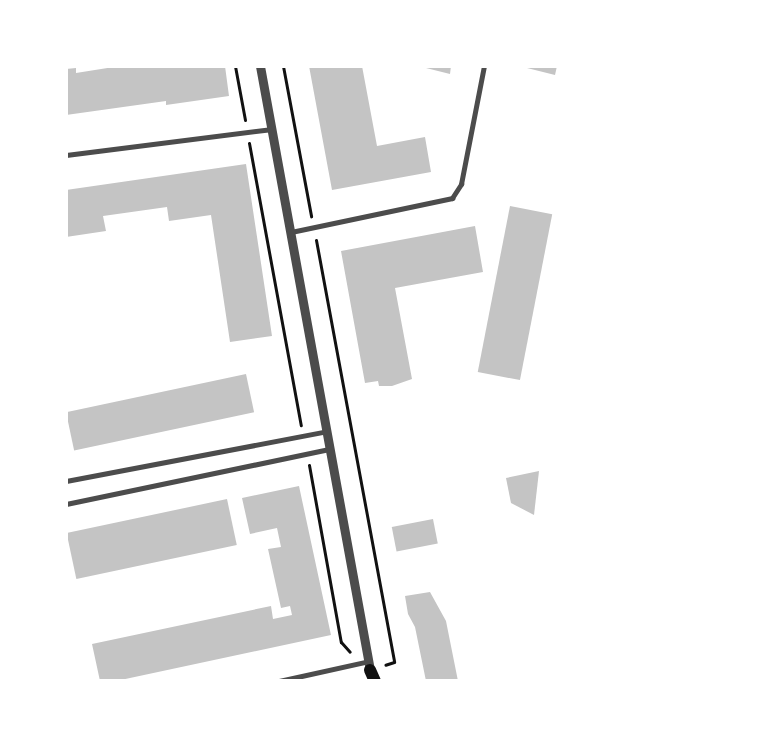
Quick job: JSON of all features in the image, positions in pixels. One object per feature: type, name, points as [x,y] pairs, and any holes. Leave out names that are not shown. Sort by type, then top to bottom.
[{"type":"street","points":[[260,66],[371,673]]},
{"type":"street","points":[[291,232],[452,198],[460,184],[484,66]]},
{"type":"street","points":[[66,155],[272,129]]},
{"type":"street","points":[[66,480],[303,434],[328,431]]},
{"type":"street","points":[[66,504],[331,448]]},
{"type":"street","points":[[279,681],[354,664],[371,673]]},
{"type":"path","points":[[235,66],[303,434]]},
{"type":"path","points":[[284,66],[394,662],[371,673]]},
{"type":"path","points":[[307,454],[341,642],[350,652],[354,664]]},
{"type":"building","points":[[120,66],[225,66],[229,96],[166,105],[166,101],[66,115],[66,69],[76,68],[76,73]]},
{"type":"building","points":[[309,66],[362,66],[377,146],[425,137],[431,172],[332,190]]},
{"type":"building","points":[[418,66],[451,66],[450,74]]},
{"type":"building","points":[[519,66],[557,66],[555,75]]},
{"type":"building","points":[[246,164],[272,336],[230,342],[211,215],[169,221],[167,207],[103,216],[106,231],[66,237],[66,190]]},
{"type":"building","points":[[510,206],[552,214],[520,380],[478,372]]},
{"type":"building","points":[[475,226],[483,272],[395,288],[412,379],[392,386],[379,386],[378,381],[365,383],[341,251]]},
{"type":"building","points":[[246,374],[254,412],[74,450],[66,412]]},
{"type":"building","points":[[539,471],[534,515],[511,503],[506,478]]},
{"type":"building","points":[[299,486],[331,635],[116,681],[100,681],[92,644],[271,606],[273,619],[292,615],[290,606],[281,608],[268,549],[281,547],[277,528],[250,534],[242,498]]},
{"type":"building","points":[[227,499],[237,545],[76,579],[67,533]]},
{"type":"building","points":[[433,519],[438,544],[397,552],[392,527]]},
{"type":"building","points":[[430,592],[446,621],[458,681],[426,681],[415,627],[408,614],[405,596]]}]
